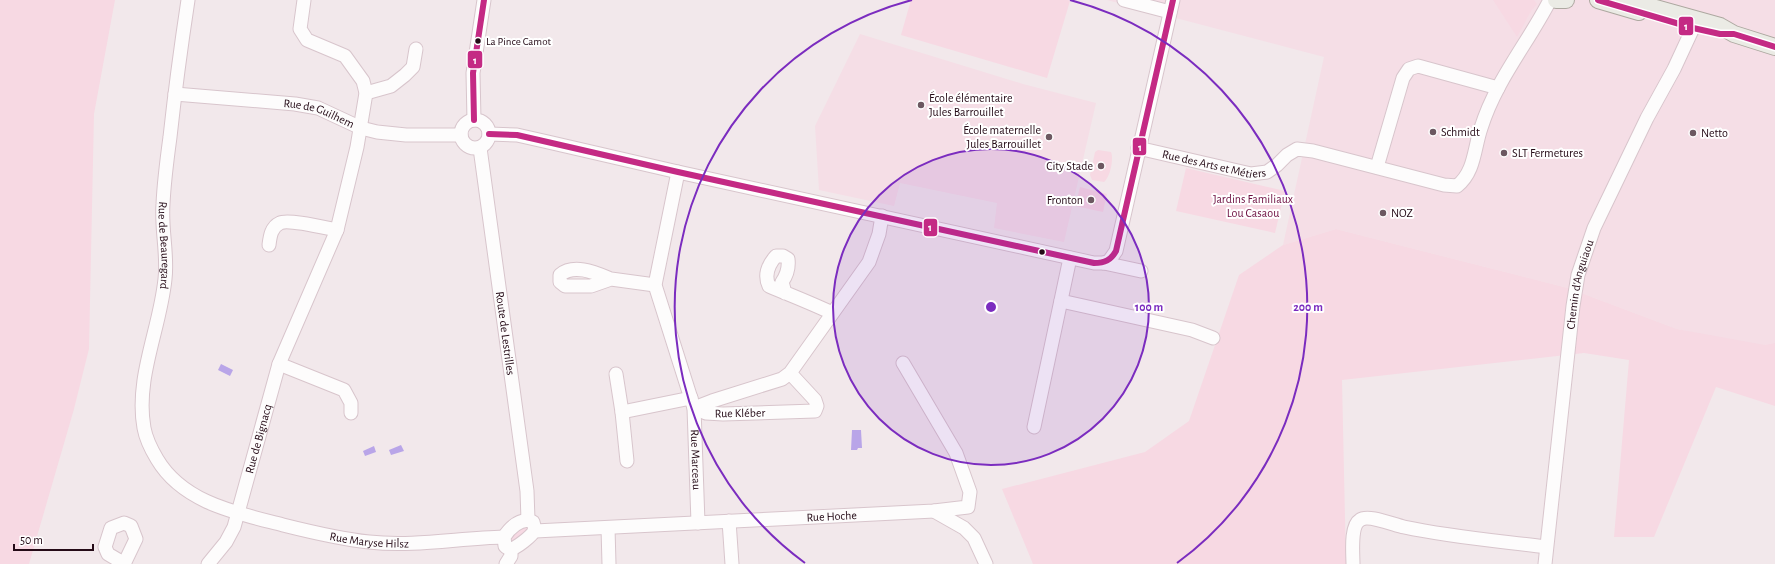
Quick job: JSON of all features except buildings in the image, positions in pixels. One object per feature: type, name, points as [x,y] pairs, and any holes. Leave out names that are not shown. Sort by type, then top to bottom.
[{"type":"main road","points":[[1556,0],[1566,0]]},
{"type":"main road","points":[[1598,0],[1693,28],[1720,34],[1734,34]]},
{"type":"main road","points":[[1627,0],[1720,26],[1734,34],[1775,47]]},
{"type":"street","name":"Rue de Beauregard","points":[[188,0],[162,206],[166,274],[164,295],[143,386],[142,406],[144,430],[160,465],[176,482],[210,504],[237,513]]},
{"type":"street","points":[[304,0],[300,29],[307,40],[345,56],[363,81],[366,93],[391,86],[405,75],[413,67],[416,49]]},
{"type":"street","points":[[474,120],[473,73],[484,0]]},
{"type":"street","points":[[1104,263],[1113,257],[1116,251],[1171,6],[1124,0]]},
{"type":"street","name":"Rue des Arts et Métiers","points":[[1138,148],[1251,174],[1267,172],[1278,165],[1287,155],[1297,149],[1313,151],[1444,185],[1457,186],[1465,179],[1471,167],[1481,127],[1498,88],[1550,0]]},
{"type":"street","name":"Chemin d'Anguiaou","points":[[1545,564],[1573,306],[1582,261],[1594,228],[1647,118],[1674,69],[1693,28]]},
{"type":"street","points":[[1377,167],[1403,78],[1409,69],[1418,66],[1498,88]]},
{"type":"street","name":"Rue de Bignacq","points":[[208,564],[226,542],[234,527],[279,364],[337,230],[361,128],[366,93]]},
{"type":"street","name":"Rue de Guilhem","points":[[175,94],[295,104],[318,108],[361,128],[377,132],[406,135],[461,135]]},
{"type":"street","points":[[474,120],[483,122],[488,129],[489,134],[488,141],[480,148],[470,147],[462,140],[461,131],[466,124],[474,120]]},
{"type":"street","points":[[489,134],[525,137],[1070,258],[1094,263],[1104,263],[1141,271]]},
{"type":"street","name":"Route de Lestrilles","points":[[480,148],[531,525]]},
{"type":"street","points":[[611,279],[654,285],[678,172]]},
{"type":"street","name":"Rue Kléber","points":[[693,403],[712,401],[782,379],[790,373],[869,262],[879,234],[882,216]]},
{"type":"street","points":[[269,245],[271,231],[280,223],[291,222],[337,230]]},
{"type":"street","points":[[1034,427],[1070,258]]},
{"type":"street","name":"Rue Marceau","points":[[654,285],[693,403],[698,523]]},
{"type":"street","points":[[785,293],[807,301],[832,313]]},
{"type":"street","points":[[1061,301],[1192,330],[1213,338]]},
{"type":"street","name":"Rue Hoche","points":[[531,525],[608,528],[934,511],[968,507],[970,492],[954,450],[903,363]]},
{"type":"street","points":[[279,364],[344,390],[351,404],[351,413]]},
{"type":"street","name":"Rue Kléber","points":[[693,403],[706,413],[723,414],[815,411],[818,406],[815,400],[790,373]]},
{"type":"street","points":[[616,374],[627,461]]},
{"type":"street","points":[[622,412],[693,403]]},
{"type":"street","points":[[934,511],[964,528],[974,538],[986,564]]},
{"type":"street","name":"Rue Maryse Hilsz","points":[[237,513],[324,535],[370,542],[408,542],[504,537]]},
{"type":"street","points":[[1353,564],[1353,535],[1356,524],[1361,519],[1370,518],[1397,526],[1436,534],[1546,547]]},
{"type":"street","points":[[729,521],[732,564]]},
{"type":"street","points":[[519,522],[531,525],[531,536],[511,549],[505,546],[504,537],[507,532],[519,522]]},
{"type":"street","points":[[608,528],[609,564]]},
{"type":"street","points":[[506,564],[511,556],[511,549]]},
{"type":"shaded area","points":[[1107,0],[1775,0],[1775,350],[1677,329],[1568,288],[1336,229],[1283,245],[1324,57]]},
{"type":"shaded area","name":"École élémentaire Jules Barrouillet","points":[[860,34],[1023,84],[1096,103],[1064,242],[994,228],[997,203],[900,183],[894,206],[819,190],[815,126]]},
{"type":"shaded area","points":[[221,364],[233,370],[230,376],[218,370]]},
{"type":"shaded area","points":[[852,430],[861,430],[862,448],[858,448],[857,450],[851,450]]},
{"type":"shaded area","points":[[401,445],[404,451],[391,455],[389,450]]},
{"type":"shaded area","points":[[374,446],[376,452],[365,456],[363,451]]},
{"type":"green space","points":[[0,0],[115,0],[94,114],[89,349],[74,409],[29,564],[0,564]]},
{"type":"green space","points":[[911,0],[1070,1],[1047,78],[901,35]]},
{"type":"green space","points":[[1493,0],[1534,0],[1537,4],[1531,11],[1517,37]]},
{"type":"green space","name":"City Stade","points":[[1098,150],[1111,152],[1112,155],[1110,172],[1104,182],[1092,180],[1090,175],[1095,152]]},
{"type":"green space","name":"Jardins Familiaux Lou Casaou","points":[[1186,168],[1285,191],[1275,233],[1176,211]]},
{"type":"green space","name":"Fronton","points":[[1080,187],[1107,194],[1103,212],[1075,206]]},
{"type":"green space","points":[[1336,229],[1568,288],[1677,329],[1765,345],[1775,343],[1775,406],[1716,387],[1654,537],[1614,537],[1629,360],[1584,353],[1342,380],[1346,564],[1033,564],[1002,489],[1145,452],[1189,421],[1239,275],[1283,245]]},
{"type":"green space","points":[[525,525],[530,528],[512,545],[509,536]]},
{"type":"transit line","name":"1","points":[[474,120],[473,73],[484,0]]},
{"type":"transit line","name":"1","points":[[489,134],[517,135],[678,172],[1094,263],[1101,262],[1110,259],[1116,251],[1173,0]]},
{"type":"transit line","name":"1","points":[[1598,0],[1693,28],[1720,34],[1734,34],[1775,47]]},
{"type":"place","name":"La Pince Camot","points":[[478,41]]},
{"type":"place","name":"École élémentaire Jules Barrouillet","points":[[921,105]]},
{"type":"place","name":"Schmidt","points":[[1433,132]]},
{"type":"place","name":"Netto","points":[[1693,133]]},
{"type":"place","name":"École maternelle Jules Barrouillet","points":[[1049,137]]},
{"type":"place","name":"SLT Fermetures","points":[[1504,153]]},
{"type":"place","name":"City Stade","points":[[1101,166]]},
{"type":"place","name":"Fronton","points":[[1091,200]]},
{"type":"place","name":"NOZ","points":[[1383,213]]}]
